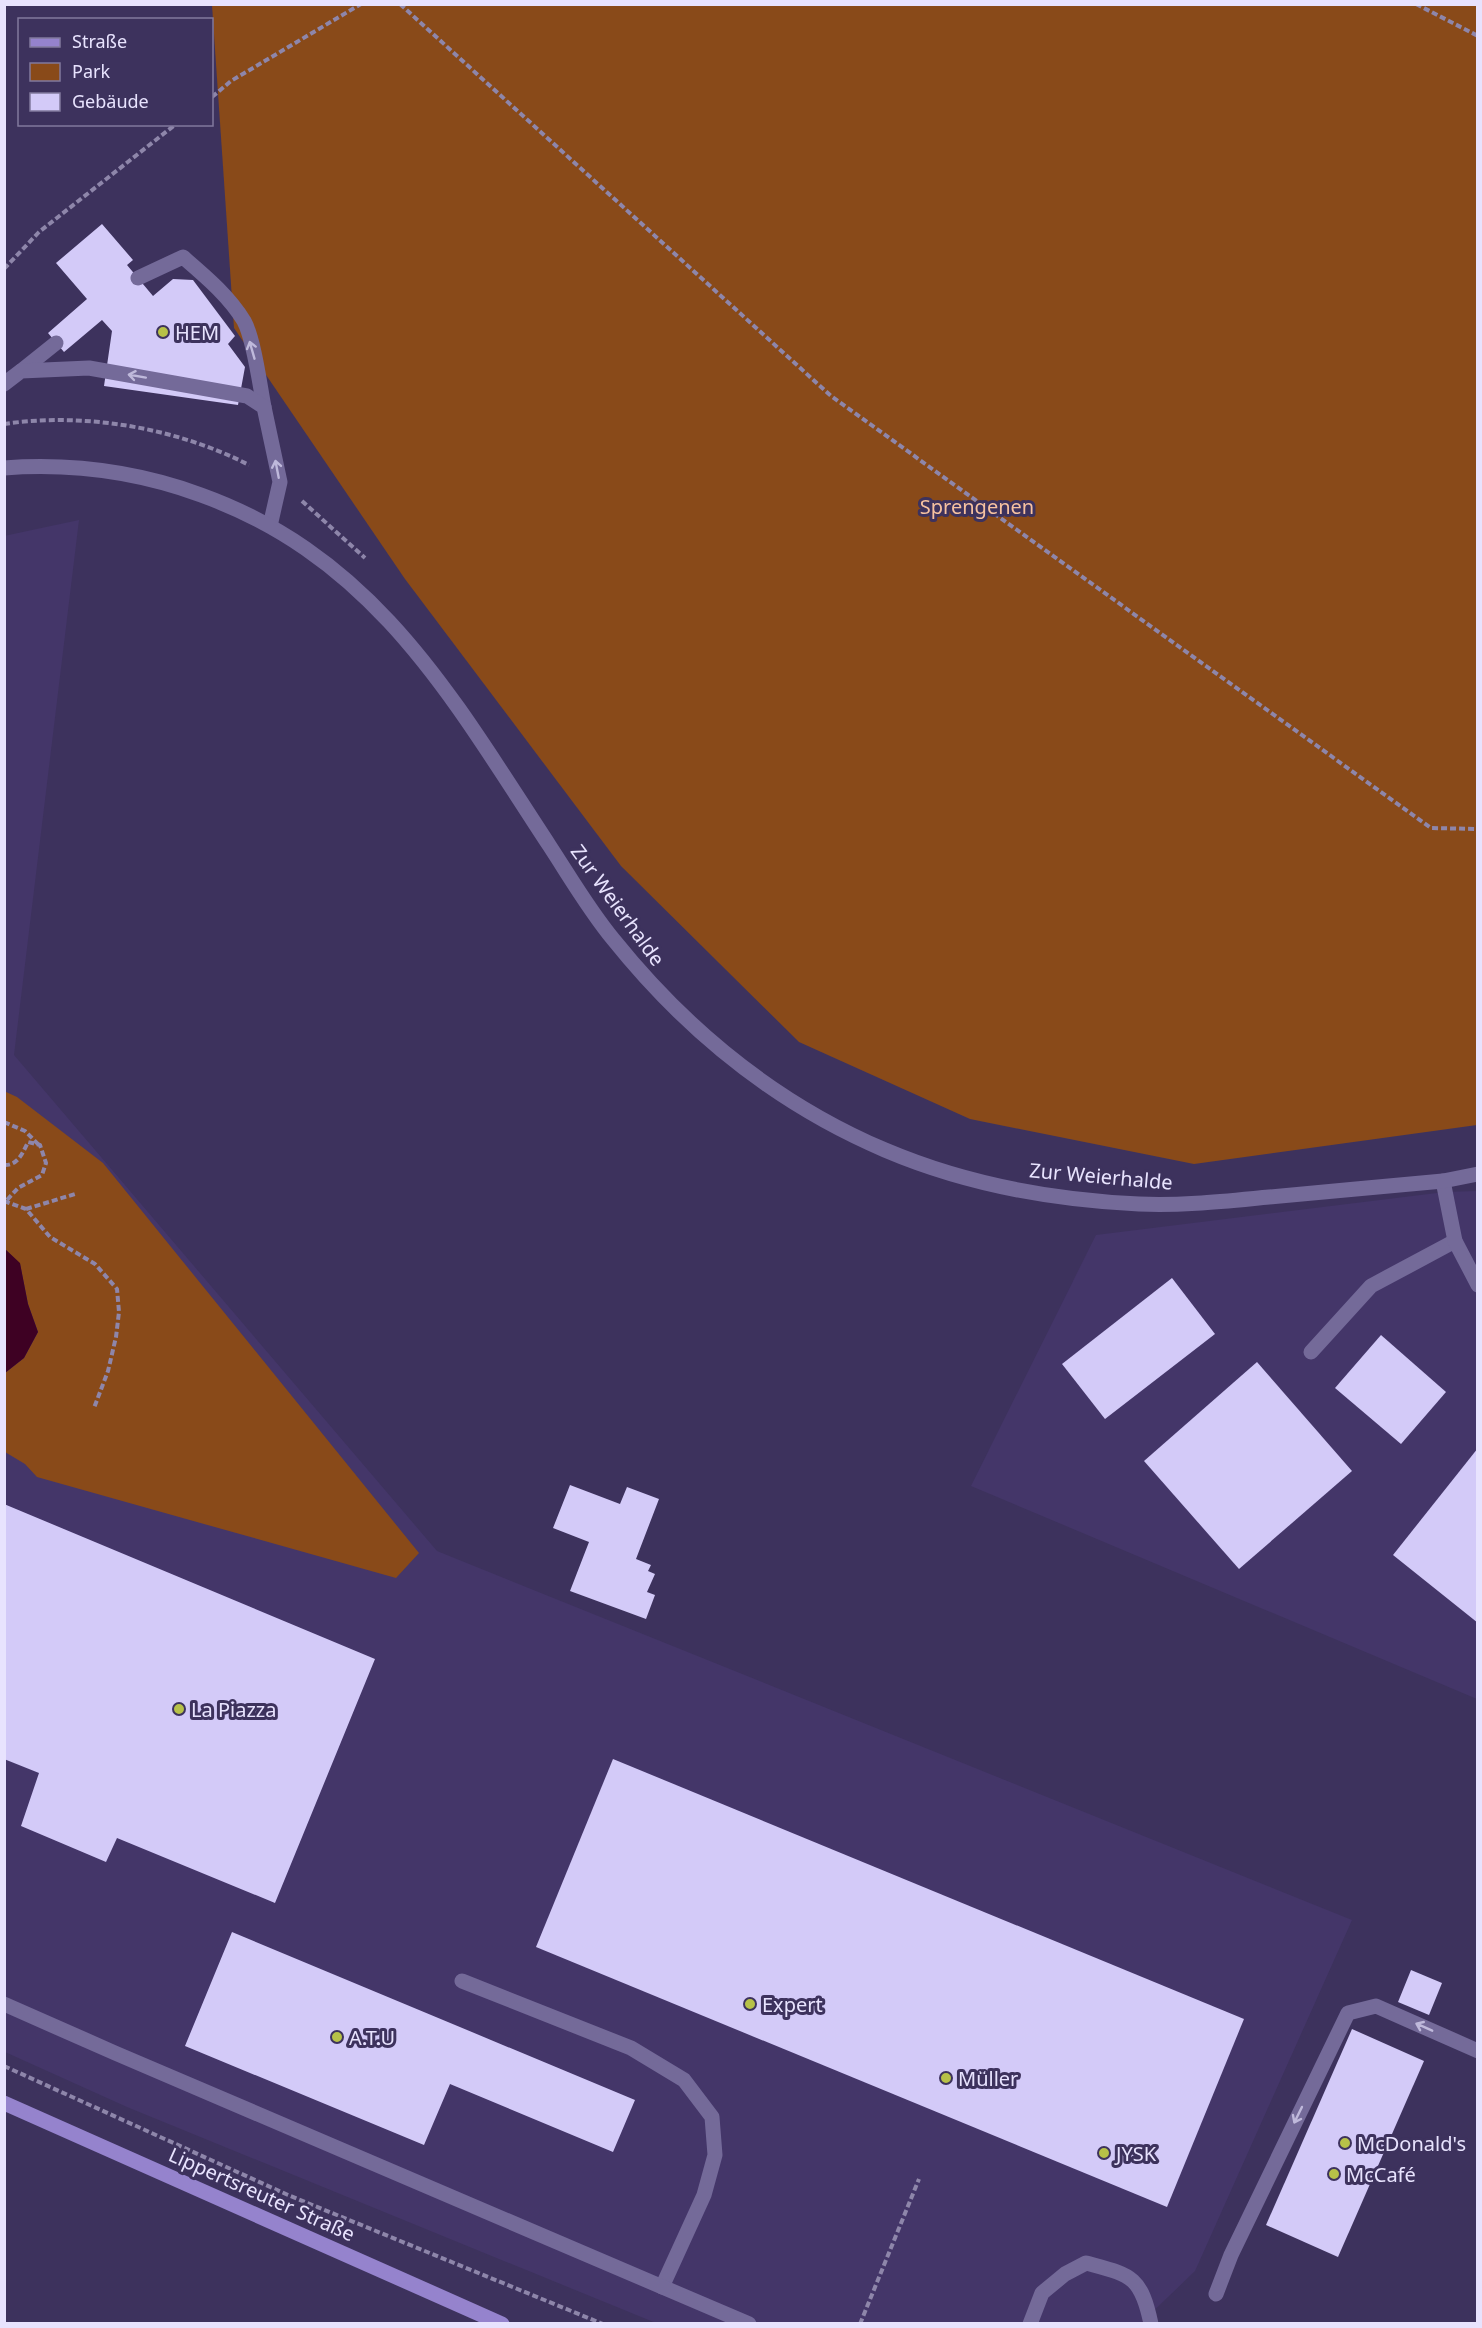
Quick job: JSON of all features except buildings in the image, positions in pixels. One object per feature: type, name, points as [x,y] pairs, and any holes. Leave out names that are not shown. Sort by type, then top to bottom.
[{"type":"main road","name":"Lippertsreuter Straße","points":[[4,2103],[501,2324]]},
{"type":"street","points":[[138,278],[183,257],[212,282],[244,322],[256,363],[280,482],[270,526]]},
{"type":"street","points":[[4,384],[56,343]]},
{"type":"street","points":[[21,371],[89,368],[103,370],[247,396],[264,408]]},
{"type":"street","name":"Zur Weierhalde","points":[[4,468],[29,466],[80,468],[130,475],[179,487],[226,504],[270,526],[310,550],[380,609],[410,643],[470,724],[609,935],[645,979],[729,1058],[776,1091],[829,1123],[885,1150],[943,1172],[1004,1188],[1065,1198],[1143,1204],[1206,1203],[1443,1181],[1478,1173]]},
{"type":"street","points":[[1443,1181],[1455,1241],[1478,1286]]},
{"type":"street","points":[[1311,1352],[1371,1286],[1455,1241]]},
{"type":"street","points":[[462,1981],[631,2048],[684,2080],[712,2117],[715,2155],[704,2195],[662,2287]]},
{"type":"street","points":[[4,2004],[749,2324]]},
{"type":"street","points":[[1216,2294],[1231,2255],[1348,2013],[1376,2006],[1478,2051]]},
{"type":"street","points":[[1030,2324],[1042,2293],[1065,2274],[1086,2263],[1124,2273],[1139,2286],[1146,2298],[1151,2324]]},
{"type":"path","points":[[213,96],[231,81],[362,4]]},
{"type":"path","points":[[400,4],[831,396],[1431,828],[1478,829]]},
{"type":"path","points":[[1416,4],[1478,36]]},
{"type":"path","points":[[4,269],[39,232],[173,126]]},
{"type":"path","points":[[4,424],[64,421],[109,424],[154,431],[240,460],[280,482],[320,515],[372,565]]},
{"type":"path","points":[[4,1122],[25,1131],[40,1145],[46,1163],[42,1175],[18,1188],[5,1201],[26,1209],[50,1236],[95,1264],[117,1289],[119,1312],[116,1337],[108,1371],[94,1408]]},
{"type":"path","points":[[4,1165],[10,1165],[19,1160],[28,1142],[40,1145]]},
{"type":"path","points":[[26,1209],[75,1194]]},
{"type":"path","points":[[4,2066],[288,2195],[603,2324]]},
{"type":"path","points":[[860,2324],[918,2179]]},
{"type":"shaded area","points":[[79,520],[14,1055],[437,1551],[1352,1920],[1195,2271],[1141,2323],[656,2323],[127,2107],[5,2052],[4,536]]},
{"type":"shaded area","points":[[1477,1191],[1477,1699],[971,1486],[1096,1235],[1445,1192]]},
{"type":"shaded area","points":[[5,1249],[20,1263],[28,1304],[38,1332],[24,1358],[5,1373]]},
{"type":"green space","name":"Sprengenen","points":[[212,5],[1477,5],[1477,1125],[1194,1164],[970,1119],[799,1042],[621,866],[405,579],[234,328]]},
{"type":"green space","points":[[4,1091],[17,1097],[103,1163],[419,1553],[396,1578],[37,1477],[25,1464],[5,1452],[5,1373],[24,1358],[38,1332],[28,1304],[20,1264],[5,1249]]},
{"type":"place","name":"HEM","points":[[163,332]]},
{"type":"place","name":"La Piazza","points":[[179,1709]]},
{"type":"place","name":"Expert","points":[[750,2004]]},
{"type":"place","name":"A.T.U","points":[[337,2037]]},
{"type":"place","name":"Müller","points":[[946,2078]]},
{"type":"place","name":"McDonald's","points":[[1345,2143]]},
{"type":"place","name":"JYSK","points":[[1104,2153]]},
{"type":"place","name":"McCafé","points":[[1334,2174]]}]
